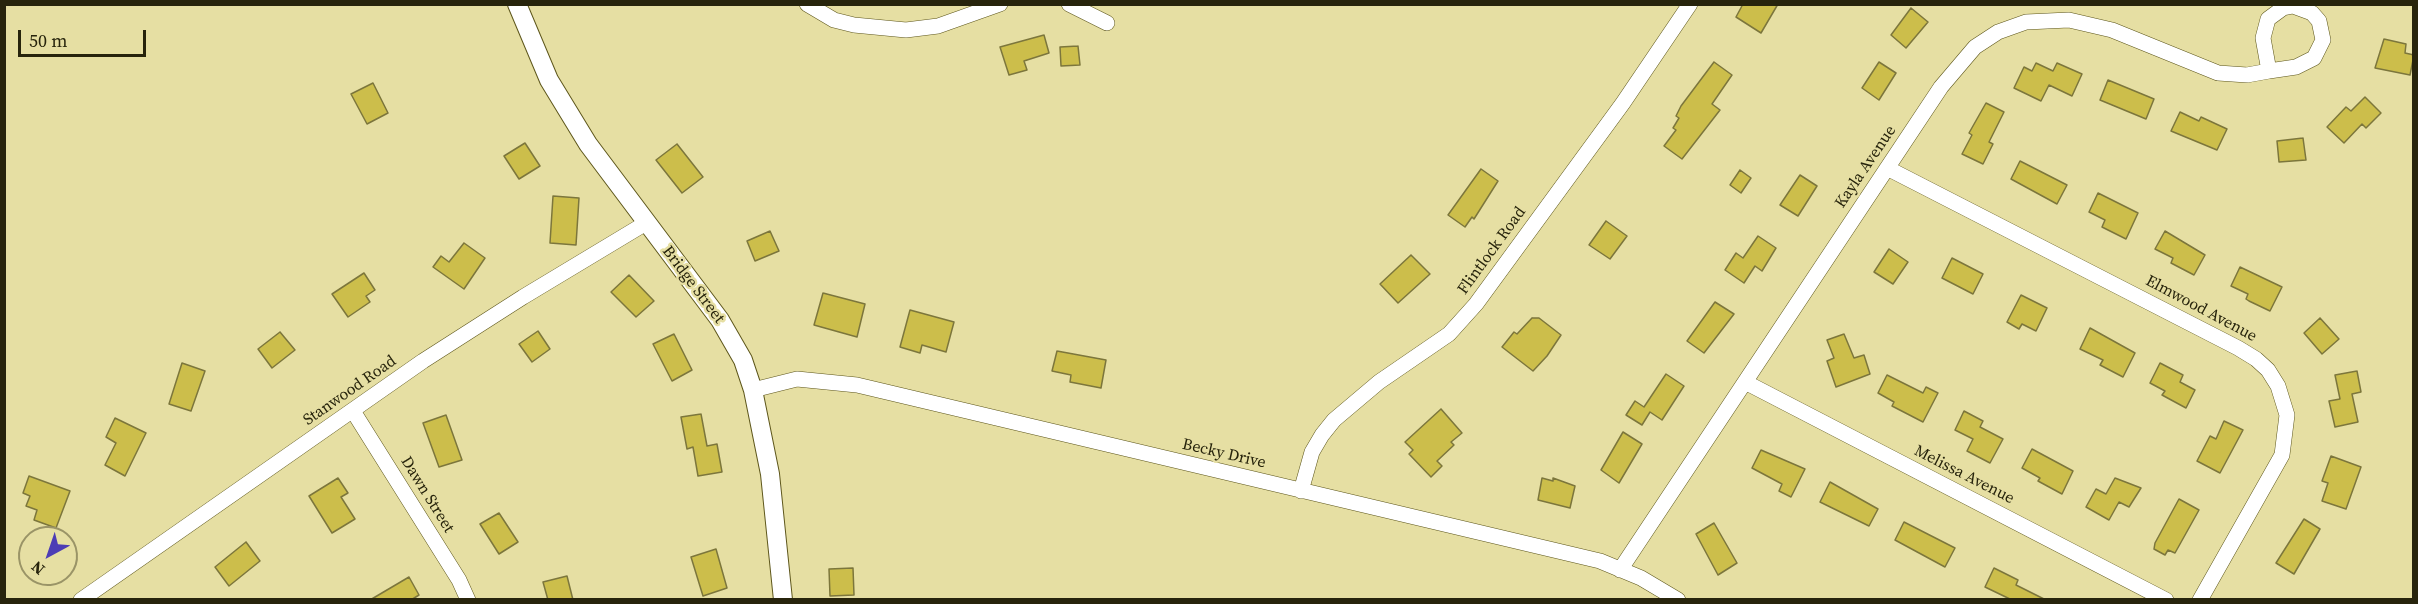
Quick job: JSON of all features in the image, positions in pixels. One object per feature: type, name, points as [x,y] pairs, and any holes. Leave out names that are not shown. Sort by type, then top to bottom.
[{"type":"street","name":"Bridge Street","points":[[517,4],[534,49],[568,113],[646,223],[720,320],[743,360],[753,390],[776,514],[783,600]]},
{"type":"street","points":[[807,4],[834,20],[854,25],[906,30],[938,26],[1000,4]]},
{"type":"street","points":[[1069,4],[1107,23]]},
{"type":"street","name":"Flintlock Road","points":[[1301,491],[1312,452],[1334,420],[1380,382],[1449,334],[1476,304],[1623,103],[1690,4]]},
{"type":"street","name":"Kayla Avenue","points":[[1620,570],[1960,62],[1986,39],[2026,22],[2054,19],[2098,25],[2218,73],[2239,75],[2269,71],[2306,64],[2314,58],[2323,40],[2319,21],[2312,13],[2293,6],[2275,12],[2268,19],[2263,38],[2269,71]]},
{"type":"street","name":"Elmwood Avenue","points":[[1887,168],[2238,348],[2268,370],[2278,386],[2287,415],[2282,455],[2200,600]]},
{"type":"street","name":"Stanwood Road","points":[[81,600],[353,411],[523,297],[646,223]]},
{"type":"street","name":"Becky Drive","points":[[753,390],[797,379],[857,385],[1600,561],[1678,600]]},
{"type":"street","name":"Melissa Avenue","points":[[1745,382],[2166,600]]},
{"type":"street","name":"Dawn Street","points":[[353,411],[459,580],[468,600]]},
{"type":"building","points":[[1743,4],[1778,4],[1761,33],[1736,17]]},
{"type":"building","points":[[1911,8],[1928,22],[1906,48],[1891,35]]},
{"type":"building","points":[[1044,35],[1049,53],[1024,61],[1027,70],[1009,75],[1000,47]]},
{"type":"building","points":[[2384,39],[2406,44],[2405,53],[2414,55],[2410,75],[2375,68]]},
{"type":"building","points":[[1078,46],[1080,65],[1061,66],[1060,47]]},
{"type":"building","points":[[1714,62],[1732,75],[1712,104],[1720,110],[1682,159],[1664,146],[1676,130],[1673,128],[1679,118],[1676,116],[1681,106]]},
{"type":"building","points":[[1879,62],[1896,73],[1879,100],[1862,88]]},
{"type":"building","points":[[2036,63],[2053,71],[2057,63],[2082,74],[2072,96],[2049,85],[2041,101],[2014,88],[2024,67],[2032,71]]},
{"type":"building","points":[[2108,80],[2154,99],[2146,119],[2100,100]]},
{"type":"building","points":[[373,83],[388,113],[367,124],[351,94]]},
{"type":"building","points":[[2365,97],[2381,113],[2366,128],[2362,124],[2344,143],[2327,127],[2346,107],[2351,111]]},
{"type":"building","points":[[1986,103],[2004,112],[1989,142],[1993,144],[1983,164],[1962,154],[1972,135],[1969,133]]},
{"type":"building","points":[[2180,112],[2199,121],[2201,117],[2227,129],[2217,150],[2171,131]]},
{"type":"building","points":[[2303,138],[2306,160],[2279,162],[2277,141]]},
{"type":"building","points":[[525,143],[540,166],[519,179],[504,156]]},
{"type":"building","points":[[677,144],[703,177],[682,193],[656,160]]},
{"type":"building","points":[[2020,161],[2067,185],[2057,204],[2011,179]]},
{"type":"building","points":[[1481,169],[1498,181],[1474,219],[1472,217],[1465,227],[1448,215]]},
{"type":"building","points":[[1740,170],[1751,178],[1741,193],[1730,185]]},
{"type":"building","points":[[1800,175],[1817,186],[1798,216],[1780,205]]},
{"type":"building","points":[[2098,193],[2138,213],[2126,239],[2102,227],[2105,220],[2089,212]]},
{"type":"building","points":[[553,196],[579,198],[576,245],[550,243]]},
{"type":"building","points":[[1606,221],[1627,236],[1610,259],[1589,245]]},
{"type":"building","points":[[770,231],[779,251],[755,261],[747,241]]},
{"type":"building","points":[[2165,231],[2205,255],[2194,275],[2171,263],[2173,258],[2155,249]]},
{"type":"building","points":[[1758,236],[1776,248],[1762,271],[1755,266],[1744,283],[1725,270],[1736,253],[1743,258]]},
{"type":"building","points":[[464,243],[485,258],[464,289],[433,267],[441,256],[449,262]]},
{"type":"building","points":[[1889,249],[1908,262],[1893,284],[1874,272]]},
{"type":"building","points":[[1411,255],[1430,274],[1398,303],[1380,284]]},
{"type":"building","points":[[1952,258],[1983,274],[1973,294],[1942,278]]},
{"type":"building","points":[[2240,267],[2282,287],[2270,311],[2249,301],[2246,299],[2248,294],[2231,286]]},
{"type":"building","points":[[364,273],[375,290],[366,296],[370,302],[348,317],[332,294]]},
{"type":"building","points":[[629,275],[654,301],[636,317],[611,292]]},
{"type":"building","points":[[823,293],[865,304],[857,337],[814,325]]},
{"type":"building","points":[[2021,295],[2047,308],[2036,331],[2022,324],[2019,329],[2007,322]]},
{"type":"building","points":[[1715,302],[1734,314],[1704,353],[1687,341]]},
{"type":"building","points":[[910,310],[954,322],[946,352],[922,345],[920,353],[900,347]]},
{"type":"building","points":[[1532,318],[1539,318],[1561,335],[1547,356],[1533,371],[1502,347],[1514,332],[1517,334]]},
{"type":"building","points":[[2320,318],[2339,339],[2322,354],[2304,333]]},
{"type":"building","points":[[2090,328],[2135,353],[2123,377],[2100,365],[2103,360],[2080,349]]},
{"type":"building","points":[[538,331],[550,349],[532,362],[519,344]]},
{"type":"building","points":[[280,332],[295,350],[272,368],[258,349]]},
{"type":"building","points":[[674,334],[692,370],[672,381],[653,344]]},
{"type":"building","points":[[1844,334],[1854,358],[1864,355],[1870,374],[1836,387],[1827,361],[1834,358],[1827,340]]},
{"type":"building","points":[[1057,351],[1106,360],[1101,388],[1070,382],[1071,375],[1052,371]]},
{"type":"building","points":[[182,363],[205,371],[191,411],[169,404]]},
{"type":"building","points":[[2160,363],[2183,375],[2180,382],[2195,390],[2186,408],[2162,395],[2165,391],[2150,383]]},
{"type":"building","points":[[2357,371],[2361,392],[2352,394],[2358,422],[2335,427],[2329,401],[2340,399],[2335,375]]},
{"type":"building","points":[[1666,374],[1684,386],[1662,420],[1650,412],[1642,425],[1626,415],[1635,401],[1644,407]]},
{"type":"building","points":[[1887,375],[1923,393],[1926,387],[1938,393],[1923,422],[1892,406],[1894,402],[1878,393]]},
{"type":"building","points":[[1441,409],[1462,433],[1451,442],[1454,445],[1437,461],[1442,466],[1431,477],[1409,454],[1413,450],[1405,442]]},
{"type":"building","points":[[1964,411],[1983,421],[1980,427],[2003,439],[1990,463],[1967,451],[1973,439],[1955,430]]},
{"type":"building","points":[[701,414],[707,446],[717,444],[722,472],[698,476],[693,447],[687,449],[681,417]]},
{"type":"building","points":[[446,415],[462,460],[439,467],[423,423]]},
{"type":"building","points":[[115,418],[146,433],[125,476],[105,465],[116,443],[106,437]]},
{"type":"building","points":[[2224,421],[2243,430],[2220,473],[2197,461],[2210,436],[2216,439]]},
{"type":"building","points":[[1623,432],[1642,444],[1619,483],[1601,470]]},
{"type":"building","points":[[2032,449],[2073,471],[2062,494],[2038,481],[2040,478],[2022,468]]},
{"type":"building","points":[[1761,450],[1805,469],[1791,497],[1779,491],[1782,484],[1752,468]]},
{"type":"building","points":[[2331,456],[2361,467],[2346,509],[2322,501],[2328,483],[2322,481]]},
{"type":"building","points":[[29,476],[70,491],[57,526],[34,520],[37,510],[26,506],[30,496],[23,493]]},
{"type":"building","points":[[338,478],[348,493],[341,497],[355,519],[332,533],[309,496]]},
{"type":"building","points":[[1542,478],[1553,481],[1553,478],[1575,486],[1570,508],[1538,500]]},
{"type":"building","points":[[2115,478],[2141,488],[2129,507],[2119,502],[2109,520],[2086,507],[2096,489],[2106,494]]},
{"type":"building","points":[[1830,482],[1878,509],[1869,526],[1820,502]]},
{"type":"building","points":[[2179,499],[2199,510],[2175,553],[2168,550],[2165,555],[2154,549],[2155,543]]},
{"type":"building","points":[[499,513],[518,542],[499,554],[480,524]]},
{"type":"building","points":[[2304,519],[2320,529],[2294,574],[2276,563]]},
{"type":"building","points":[[1904,522],[1955,548],[1945,567],[1895,540]]},
{"type":"building","points":[[1714,523],[1737,563],[1718,575],[1696,534]]},
{"type":"building","points":[[246,542],[260,561],[229,586],[215,567]]},
{"type":"building","points":[[716,549],[727,588],[703,596],[691,557]]},
{"type":"building","points":[[853,568],[854,595],[830,596],[829,569]]},
{"type":"building","points":[[1994,568],[2018,580],[2016,585],[2046,600],[2012,600],[1985,587]]},
{"type":"building","points":[[567,576],[573,600],[548,600],[543,582]]},
{"type":"building","points":[[409,577],[419,595],[411,600],[370,600]]}]
